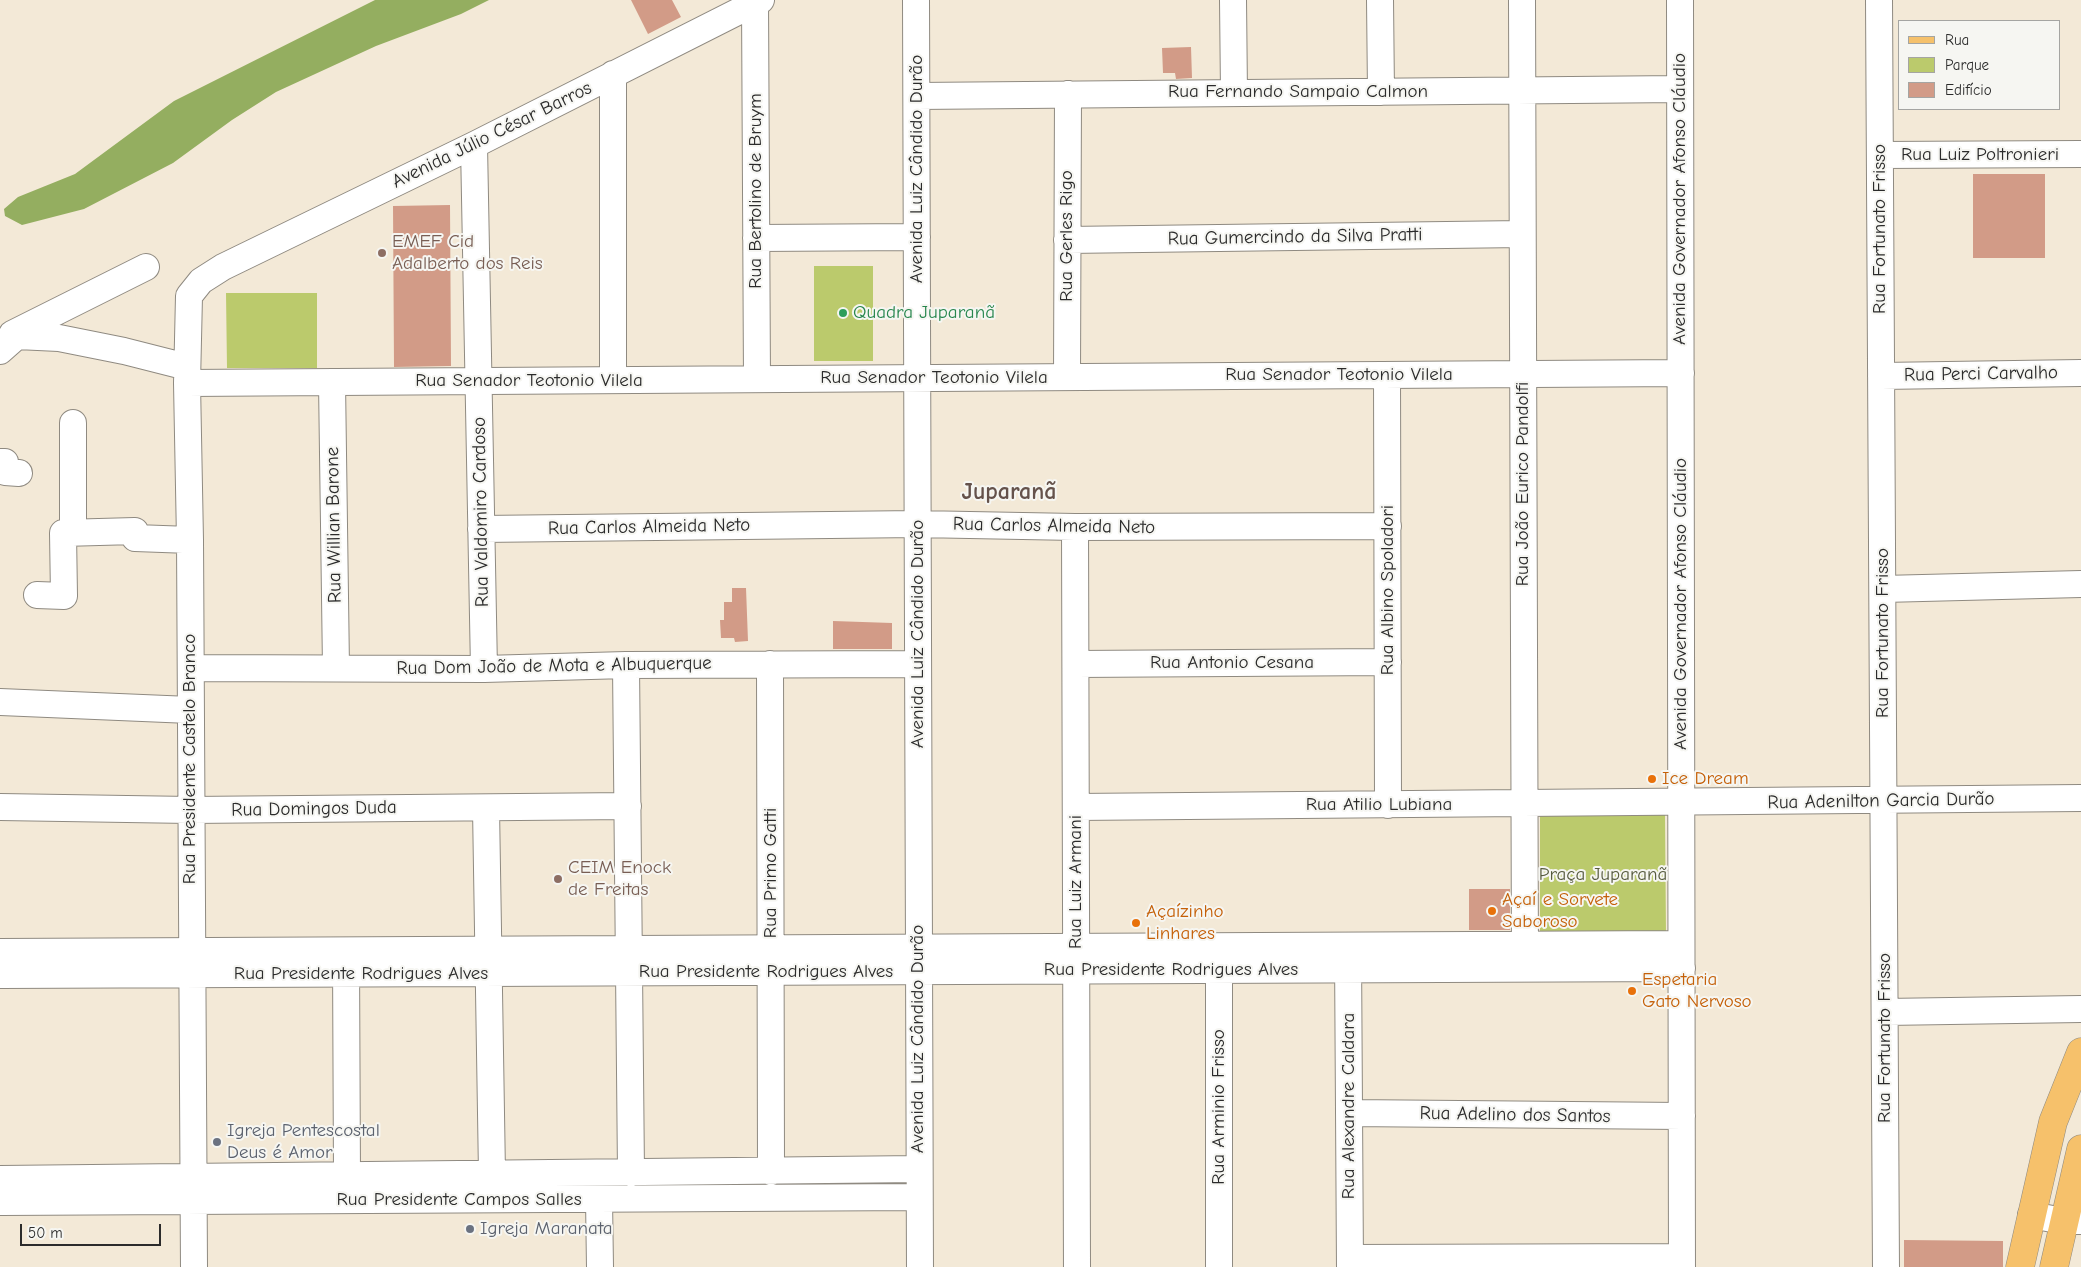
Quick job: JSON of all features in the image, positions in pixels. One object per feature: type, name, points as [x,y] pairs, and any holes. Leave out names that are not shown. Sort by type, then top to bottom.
[{"type":"main road","points":[[2020,1267],[2054,1122],[2081,1052]]},
{"type":"main road","points":[[2054,1267],[2072,1221],[2081,1149]]},
{"type":"street","name":"Avenida Luiz Cândido Durão","points":[[916,0],[918,1169],[920,1267]]},
{"type":"street","points":[[1232,0],[1234,93]]},
{"type":"street","points":[[1380,0],[1381,92]]},
{"type":"street","name":"Rua João Eurico Pandolfi","points":[[1522,0],[1525,957]]},
{"type":"street","name":"Avenida Governador Afonso Cláudio","points":[[1680,0],[1682,1262]]},
{"type":"street","name":"Rua Fortunato Frisso","points":[[1879,0],[1886,1267]]},
{"type":"street","name":"Avenida Júlio César Barros","points":[[223,267],[474,145],[758,1]]},
{"type":"street","name":"Rua Bertolino de Bruym","points":[[757,379],[758,1]]},
{"type":"street","points":[[613,74],[613,380]]},
{"type":"street","name":"Rua Fernando Sampaio Calmon","points":[[916,96],[1680,89]]},
{"type":"street","name":"Rua Gerles Rigo","points":[[1067,377],[1068,94]]},
{"type":"street","name":"Rua Valdomiro Cardoso","points":[[474,145],[484,669]]},
{"type":"street","name":"Rua Luiz Poltronieri","points":[[1880,155],[2081,154]]},
{"type":"street","name":"Rua Gumercindo da Silva Pratti","points":[[1067,240],[1522,234]]},
{"type":"street","points":[[756,238],[917,237]]},
{"type":"street","name":"Rua Presidente Castelo Branco","points":[[194,1267],[190,540],[187,375],[189,296],[201,281],[223,267]]},
{"type":"street","points":[[8,340],[146,268]]},
{"type":"street","name":"Rua Senador Teotonio Vilela","points":[[8,340],[59,338],[124,350],[187,375],[332,382],[1681,373]]},
{"type":"street","name":"Rua Perci Carvalho","points":[[1881,376],[2081,373]]},
{"type":"street","name":"Rua Albino Spoladori","points":[[1387,375],[1388,805]]},
{"type":"street","name":"Rua Willian Barone","points":[[332,382],[336,668]]},
{"type":"street","points":[[73,423],[73,533]]},
{"type":"street","name":"Rua Carlos Almeida Neto","points":[[481,529],[917,524],[1075,527],[1388,526]]},
{"type":"street","name":"Rua Luiz Armani","points":[[1075,527],[1077,1267]]},
{"type":"street","points":[[37,595],[64,596],[63,533],[135,531],[135,538],[190,540]]},
{"type":"street","points":[[1883,589],[2081,584]]},
{"type":"street","name":"Rua Antonio Cesana","points":[[1076,664],[1388,662]]},
{"type":"street","name":"Rua Primo Gatti","points":[[770,664],[771,1172]]},
{"type":"street","name":"Rua Dom João de Mota e Albuquerque","points":[[191,668],[484,669],[626,665],[918,664]]},
{"type":"street","points":[[626,665],[631,1173]]},
{"type":"street","points":[[0,702],[190,710]]},
{"type":"street","name":"Rua Adenilton Garcia Durão","points":[[1681,803],[2081,798]]},
{"type":"street","name":"Rua Atilio Lubiana","points":[[1076,807],[1681,803]]},
{"type":"street","name":"Rua Domingos Duda","points":[[0,807],[190,810],[628,806]]},
{"type":"street","points":[[486,808],[492,1174]]},
{"type":"street","name":"Rua Presidente Rodrigues Alves","points":[[0,952],[191,963]]},
{"type":"street","name":"Rua Presidente Rodrigues Alves","points":[[0,975],[191,963],[1682,956]]},
{"type":"street","name":"Rua Arminio Frisso","points":[[1219,958],[1219,1267]]},
{"type":"street","name":"Rua Alexandre Caldara","points":[[1348,958],[1350,1262]]},
{"type":"street","points":[[346,962],[347,1176]]},
{"type":"street","points":[[1885,1012],[2081,1009]]},
{"type":"street","name":"Rua Adelino dos Santos","points":[[1349,1113],[1682,1116]]},
{"type":"street","name":"Rua Presidente Campos Salles","points":[[0,1202],[347,1176],[918,1169]]},
{"type":"street","name":"Rua Presidente Campos Salles","points":[[0,1179],[193,1189],[600,1199],[919,1196]]},
{"type":"street","points":[[600,1199],[600,1267]]},
{"type":"street","points":[[2031,1215],[2072,1221]]},
{"type":"street","points":[[1350,1262],[1682,1262]]},
{"type":"green space","points":[[375,0],[489,0],[461,14],[376,46],[276,92],[232,120],[173,163],[84,209],[22,225],[5,216],[4,209],[18,197],[75,174],[174,101]]},
{"type":"green space","name":"Quadra Juparanã","points":[[814,266],[873,266],[873,361],[814,361]]},
{"type":"green space","points":[[226,293],[317,293],[317,368],[227,368]]},
{"type":"green space","name":"Praça Juparanã","points":[[1540,815],[1665,815],[1666,934],[1540,934]]},
{"type":"building","points":[[631,0],[672,0],[681,17],[648,34]]},
{"type":"building","points":[[1191,47],[1192,78],[1176,79],[1175,73],[1163,73],[1162,48]]},
{"type":"building","points":[[1973,174],[2045,174],[2045,258],[1973,258]]},
{"type":"building","points":[[450,205],[451,366],[394,367],[393,206]]},
{"type":"building","points":[[732,588],[746,588],[748,641],[735,642],[734,638],[721,638],[720,620],[724,620],[724,602],[732,602]]},
{"type":"building","points":[[833,621],[892,623],[892,649],[833,649]]},
{"type":"building","name":"Açaí e Sorvete Saboroso","points":[[1469,889],[1510,889],[1510,930],[1469,930]]},
{"type":"building","points":[[1904,1240],[2003,1241],[2003,1267],[1904,1267]]},
{"type":"place","name":"EMEF Cid Adalberto dos Reis","points":[[382,253]]},
{"type":"place","name":"Quadra Juparanã","points":[[843,313]]},
{"type":"place","name":"Ice Dream","points":[[1652,779]]},
{"type":"place","name":"CEIM Enock de Freitas","points":[[558,879]]},
{"type":"place","name":"Açaí e Sorvete Saboroso","points":[[1492,911]]},
{"type":"place","name":"Açaízinho Linhares","points":[[1136,923]]},
{"type":"place","name":"Espetaria Gato Nervoso","points":[[1632,991]]},
{"type":"place","name":"Igreja Pentescostal Deus é Amor","points":[[217,1142]]},
{"type":"place","name":"Igreja Maranata","points":[[470,1229]]},
{"type":"district","name":"Juparanã","points":[[1009,492]]}]
